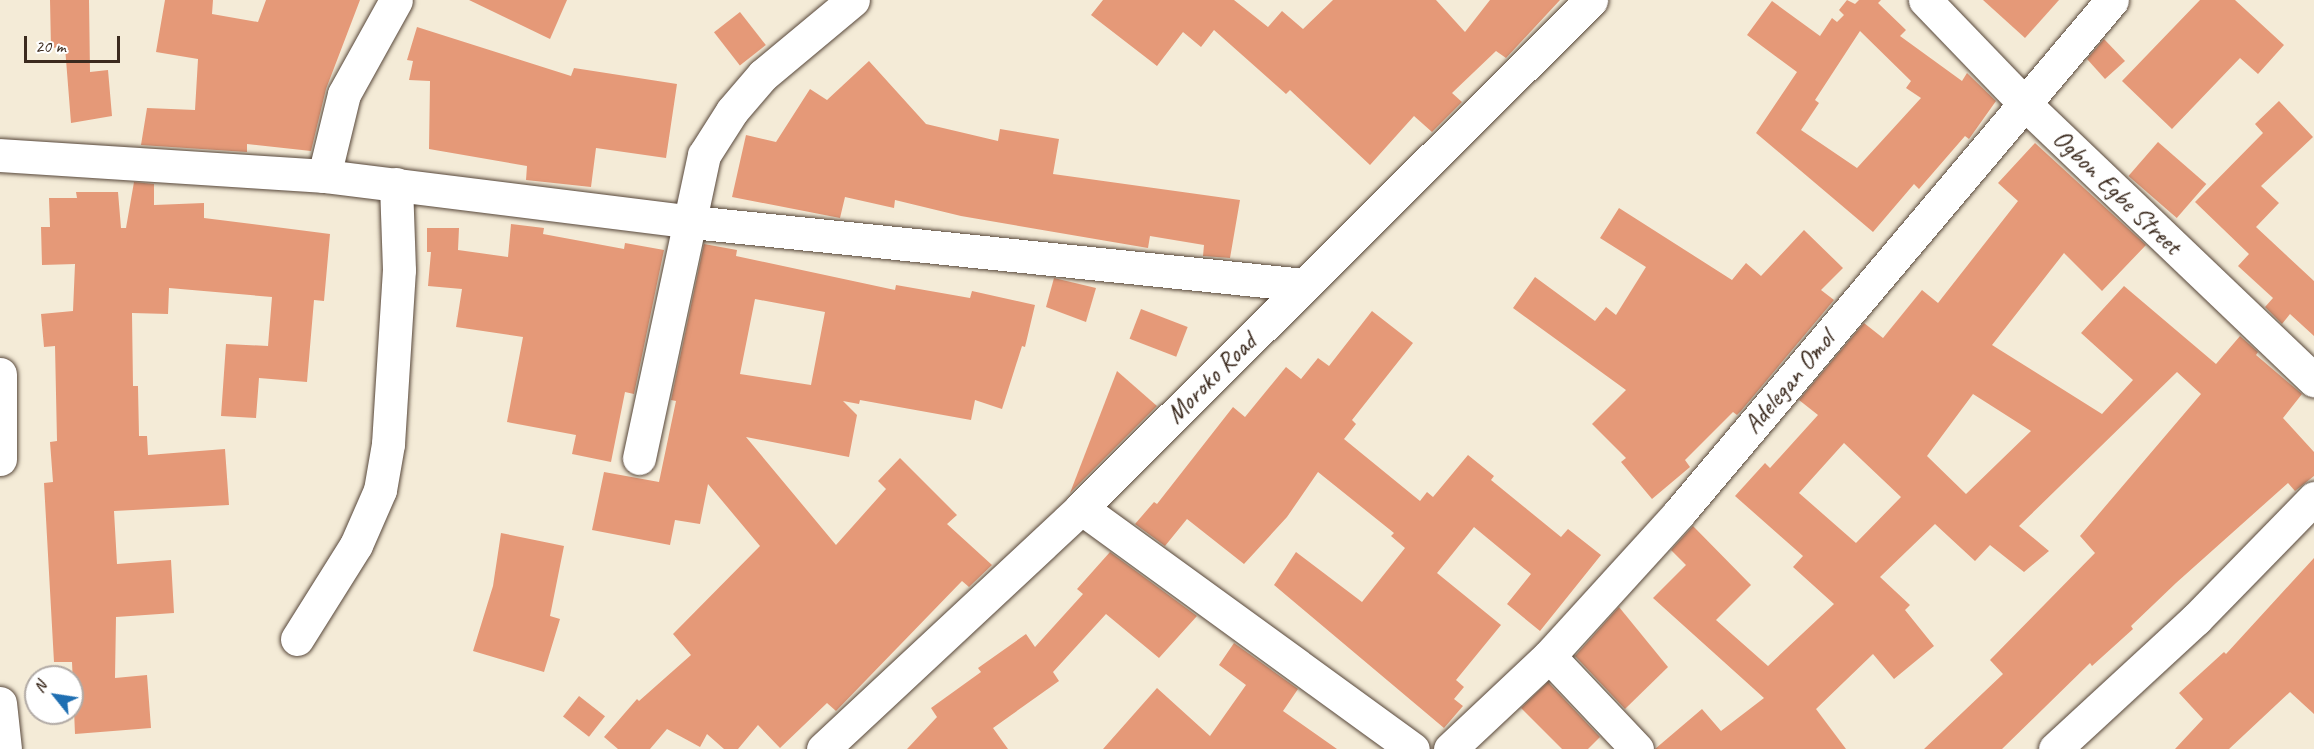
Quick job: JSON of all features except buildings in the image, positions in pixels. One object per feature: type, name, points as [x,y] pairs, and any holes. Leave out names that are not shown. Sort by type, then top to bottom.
[{"type":"street","points":[[324,176],[344,94],[396,0]]},
{"type":"street","points":[[639,458],[673,293],[692,222],[704,155],[732,111],[763,75],[852,0]]},
{"type":"street","name":"Moroko Road","points":[[823,749],[1081,508],[1591,0]]},
{"type":"street","name":"Ogbon Egbe Street","points":[[1925,0],[2025,104],[2314,380]]},
{"type":"street","name":"Adelegan Omol","points":[[1450,749],[1549,656],[1679,513],[2112,0]]},
{"type":"street","points":[[0,154],[324,176],[692,222],[1304,285]]},
{"type":"street","points":[[297,639],[356,545],[380,490],[388,444],[399,270],[396,184]]},
{"type":"street","points":[[0,374],[0,459]]},
{"type":"street","points":[[2055,749],[2196,619],[2314,498]]},
{"type":"street","points":[[1081,508],[1413,749]]},
{"type":"street","points":[[1549,656],[1637,749]]},
{"type":"street","points":[[0,703],[4,749]]}]
